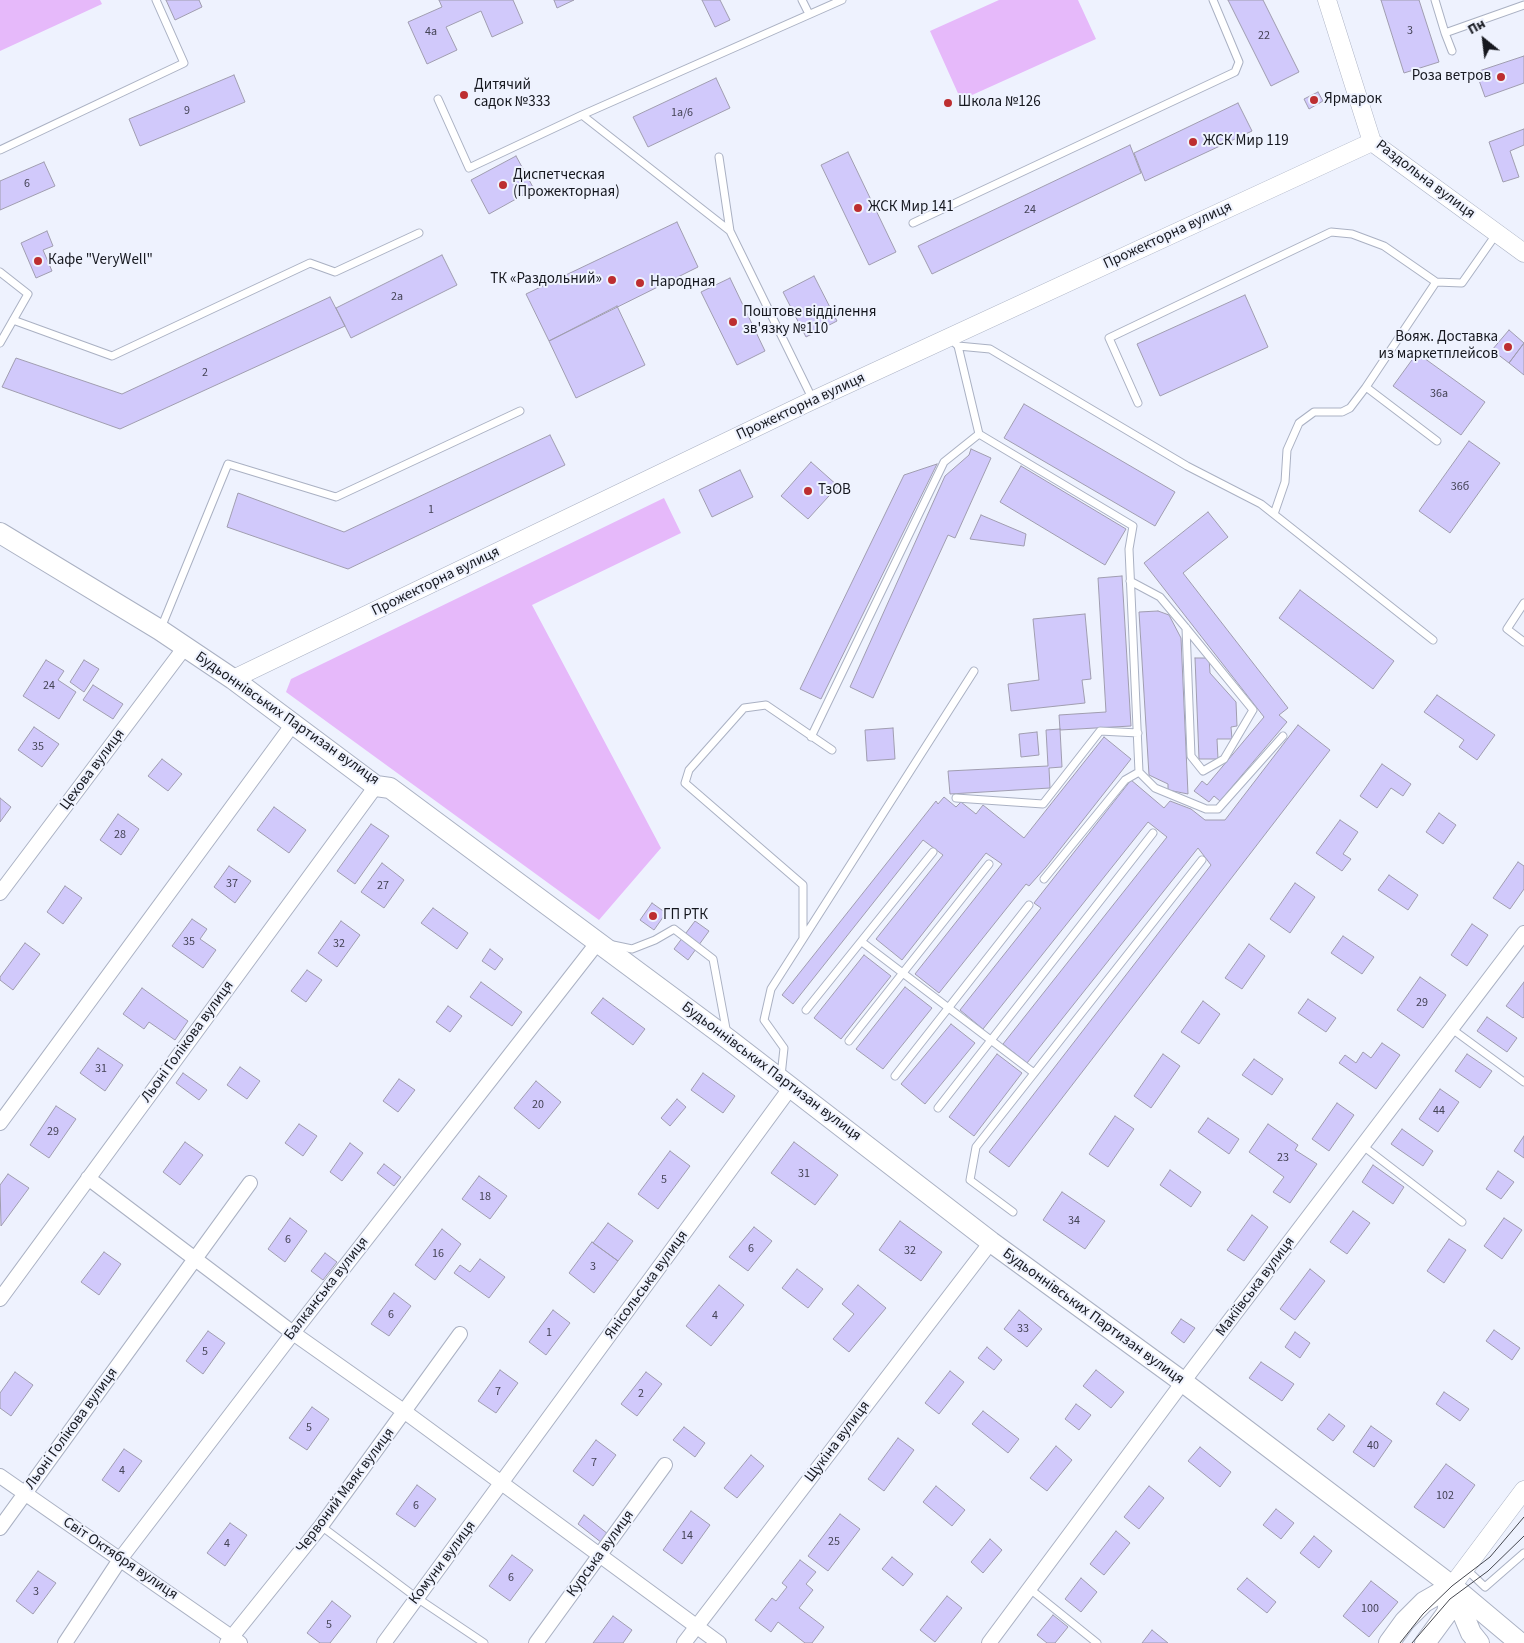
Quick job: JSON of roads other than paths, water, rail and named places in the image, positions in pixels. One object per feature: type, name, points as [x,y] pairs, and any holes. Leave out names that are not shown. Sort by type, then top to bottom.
[{"type":"main road","name":"Будьоннівських Партизан вулиця","points":[[0,533],[160,630],[233,679],[376,786],[390,788],[728,1039],[992,1242],[1183,1382],[1452,1586],[1520,1643]]},
{"type":"main road","points":[[1389,1643],[1405,1621],[1424,1602],[1452,1586]]},
{"type":"main road","points":[[1425,1643],[1447,1614],[1452,1586]]},
{"type":"main road","points":[[1452,1586],[1471,1633],[1479,1643]]},
{"type":"street","name":"Раздольна вулиця","points":[[1327,0],[1372,142],[1524,253]]},
{"type":"street","name":"Прожекторна вулиця","points":[[233,679],[813,400],[953,342],[1372,142]]},
{"type":"street","name":"Цехова вулиця","points":[[0,893],[185,647]]},
{"type":"street","points":[[2,1118],[293,724]]},
{"type":"street","name":"Льоні Голікова вулиця","points":[[0,1299],[376,786]]},
{"type":"street","name":"Макіївська вулиця","points":[[989,1643],[1183,1382],[1524,932]]},
{"type":"street","name":"Балканська вулиця","points":[[65,1643],[121,1558],[293,1333],[598,942]]},
{"type":"street","name":"Янісольська вулиця","points":[[502,1483],[786,1083]]},
{"type":"street","points":[[88,1178],[293,1333],[405,1412],[718,1643]]},
{"type":"street","name":"Льоні Голікова вулиця","points":[[0,1528],[250,1183]]},
{"type":"street","name":"Щукіна вулиця","points":[[684,1643],[992,1242]]},
{"type":"street","name":"Червоний Маяк вулиця","points":[[233,1641],[321,1526],[460,1334]]},
{"type":"street","name":"Курська вулиця","points":[[536,1643],[665,1465]]},
{"type":"street","name":"Світ Октября вулиця","points":[[0,1476],[121,1558],[233,1641]]},
{"type":"street","name":"Комуни вулиця","points":[[384,1643],[502,1483]]},
{"type":"street","points":[[1452,1586],[1524,1490]]},
{"type":"lane","points":[[0,150],[184,62],[156,0]]},
{"type":"lane","points":[[802,0],[809,14]]},
{"type":"lane","points":[[438,99],[470,168],[582,115],[842,0]]},
{"type":"lane","points":[[913,223],[1235,72],[1239,62],[1213,0]]},
{"type":"lane","points":[[1435,0],[1452,51]]},
{"type":"lane","points":[[1445,33],[1524,5]]},
{"type":"lane","points":[[582,115],[730,231]]},
{"type":"lane","points":[[719,157],[730,231],[813,400]]},
{"type":"lane","points":[[1138,403],[1109,338],[1332,232],[1352,234],[1384,246],[1436,282],[1462,283],[1497,233]]},
{"type":"lane","points":[[13,320],[112,356],[310,263],[335,272],[419,233]]},
{"type":"lane","points":[[0,272],[28,294],[0,343]]},
{"type":"lane","points":[[1274,514],[1285,482],[1287,450],[1299,424],[1314,412],[1342,412],[1350,408],[1436,282]]},
{"type":"lane","points":[[1283,736],[1218,809],[1206,809],[1155,788],[1140,772],[1129,549],[1133,526],[979,434],[953,342],[990,349],[1187,466],[1262,504],[1433,640]]},
{"type":"lane","points":[[1366,387],[1438,441]]},
{"type":"lane","points":[[160,630],[228,464],[336,497],[520,411]]},
{"type":"lane","points":[[811,737],[944,462],[979,434]]},
{"type":"lane","points":[[1130,581],[1160,597],[1186,628],[1253,710],[1224,759],[1203,771],[1191,756],[1186,628]]},
{"type":"lane","points":[[1524,604],[1507,629],[1524,642]]},
{"type":"lane","points":[[786,1083],[784,1048],[764,1020],[771,989],[974,671]]},
{"type":"lane","points":[[803,939],[803,885],[686,783],[689,770],[744,708],[766,704],[832,750]]},
{"type":"lane","points":[[956,798],[1043,804],[1100,732],[1138,733]]},
{"type":"lane","points":[[1044,879],[1125,780],[1140,772]]},
{"type":"lane","points":[[938,1108],[1152,833]]},
{"type":"lane","points":[[806,1010],[933,852]]},
{"type":"lane","points":[[1013,1212],[970,1180],[976,1147],[1202,860]]},
{"type":"lane","points":[[849,1041],[989,864]]},
{"type":"lane","points":[[895,1076],[1029,905]]},
{"type":"lane","points":[[598,942],[632,949],[655,940],[674,929],[713,959],[728,1039]]},
{"type":"lane","points":[[862,942],[1034,1074]]},
{"type":"lane","points":[[1452,1029],[1524,1082]]},
{"type":"lane","points":[[1363,1146],[1462,1222]]},
{"type":"lane","points":[[321,1526],[417,1598],[484,1643]]},
{"type":"lane","points":[[1466,1569],[1485,1587],[1524,1552]]},
{"type":"lane","points":[[1030,1589],[1097,1643]]},
{"type":"tram line","points":[[1400,1643],[1423,1614],[1452,1586],[1490,1557],[1524,1517]]},
{"type":"tram line","points":[[1412,1643],[1450,1599],[1488,1571],[1524,1536]]},
{"type":"place","name":"Роза ветров","points":[[1501,77]]},
{"type":"place","name":"Дитячий садок №333","points":[[464,95]]},
{"type":"place","name":"Ярмарок","points":[[1314,100]]},
{"type":"place","name":"Школа №126","points":[[948,103]]},
{"type":"place","name":"ЖСК Мир 119","points":[[1193,142]]},
{"type":"place","name":"Диспетческая (Прожекторная)","points":[[503,185]]},
{"type":"place","name":"ЖСК Мир 141","points":[[858,208]]},
{"type":"place","name":"Кафе \"VeryWell\"","points":[[38,261]]},
{"type":"place","name":"ТК «Раздольний»","points":[[612,280]]},
{"type":"place","name":"Народная","points":[[640,283]]},
{"type":"place","name":"Поштове відділення зв'язку №110","points":[[733,322]]},
{"type":"place","name":"Вояж. Доставка из маркетплейсов","points":[[1508,347]]},
{"type":"place","name":"ТзОВ","points":[[808,491]]},
{"type":"place","name":"ГП РТК","points":[[653,916]]}]
